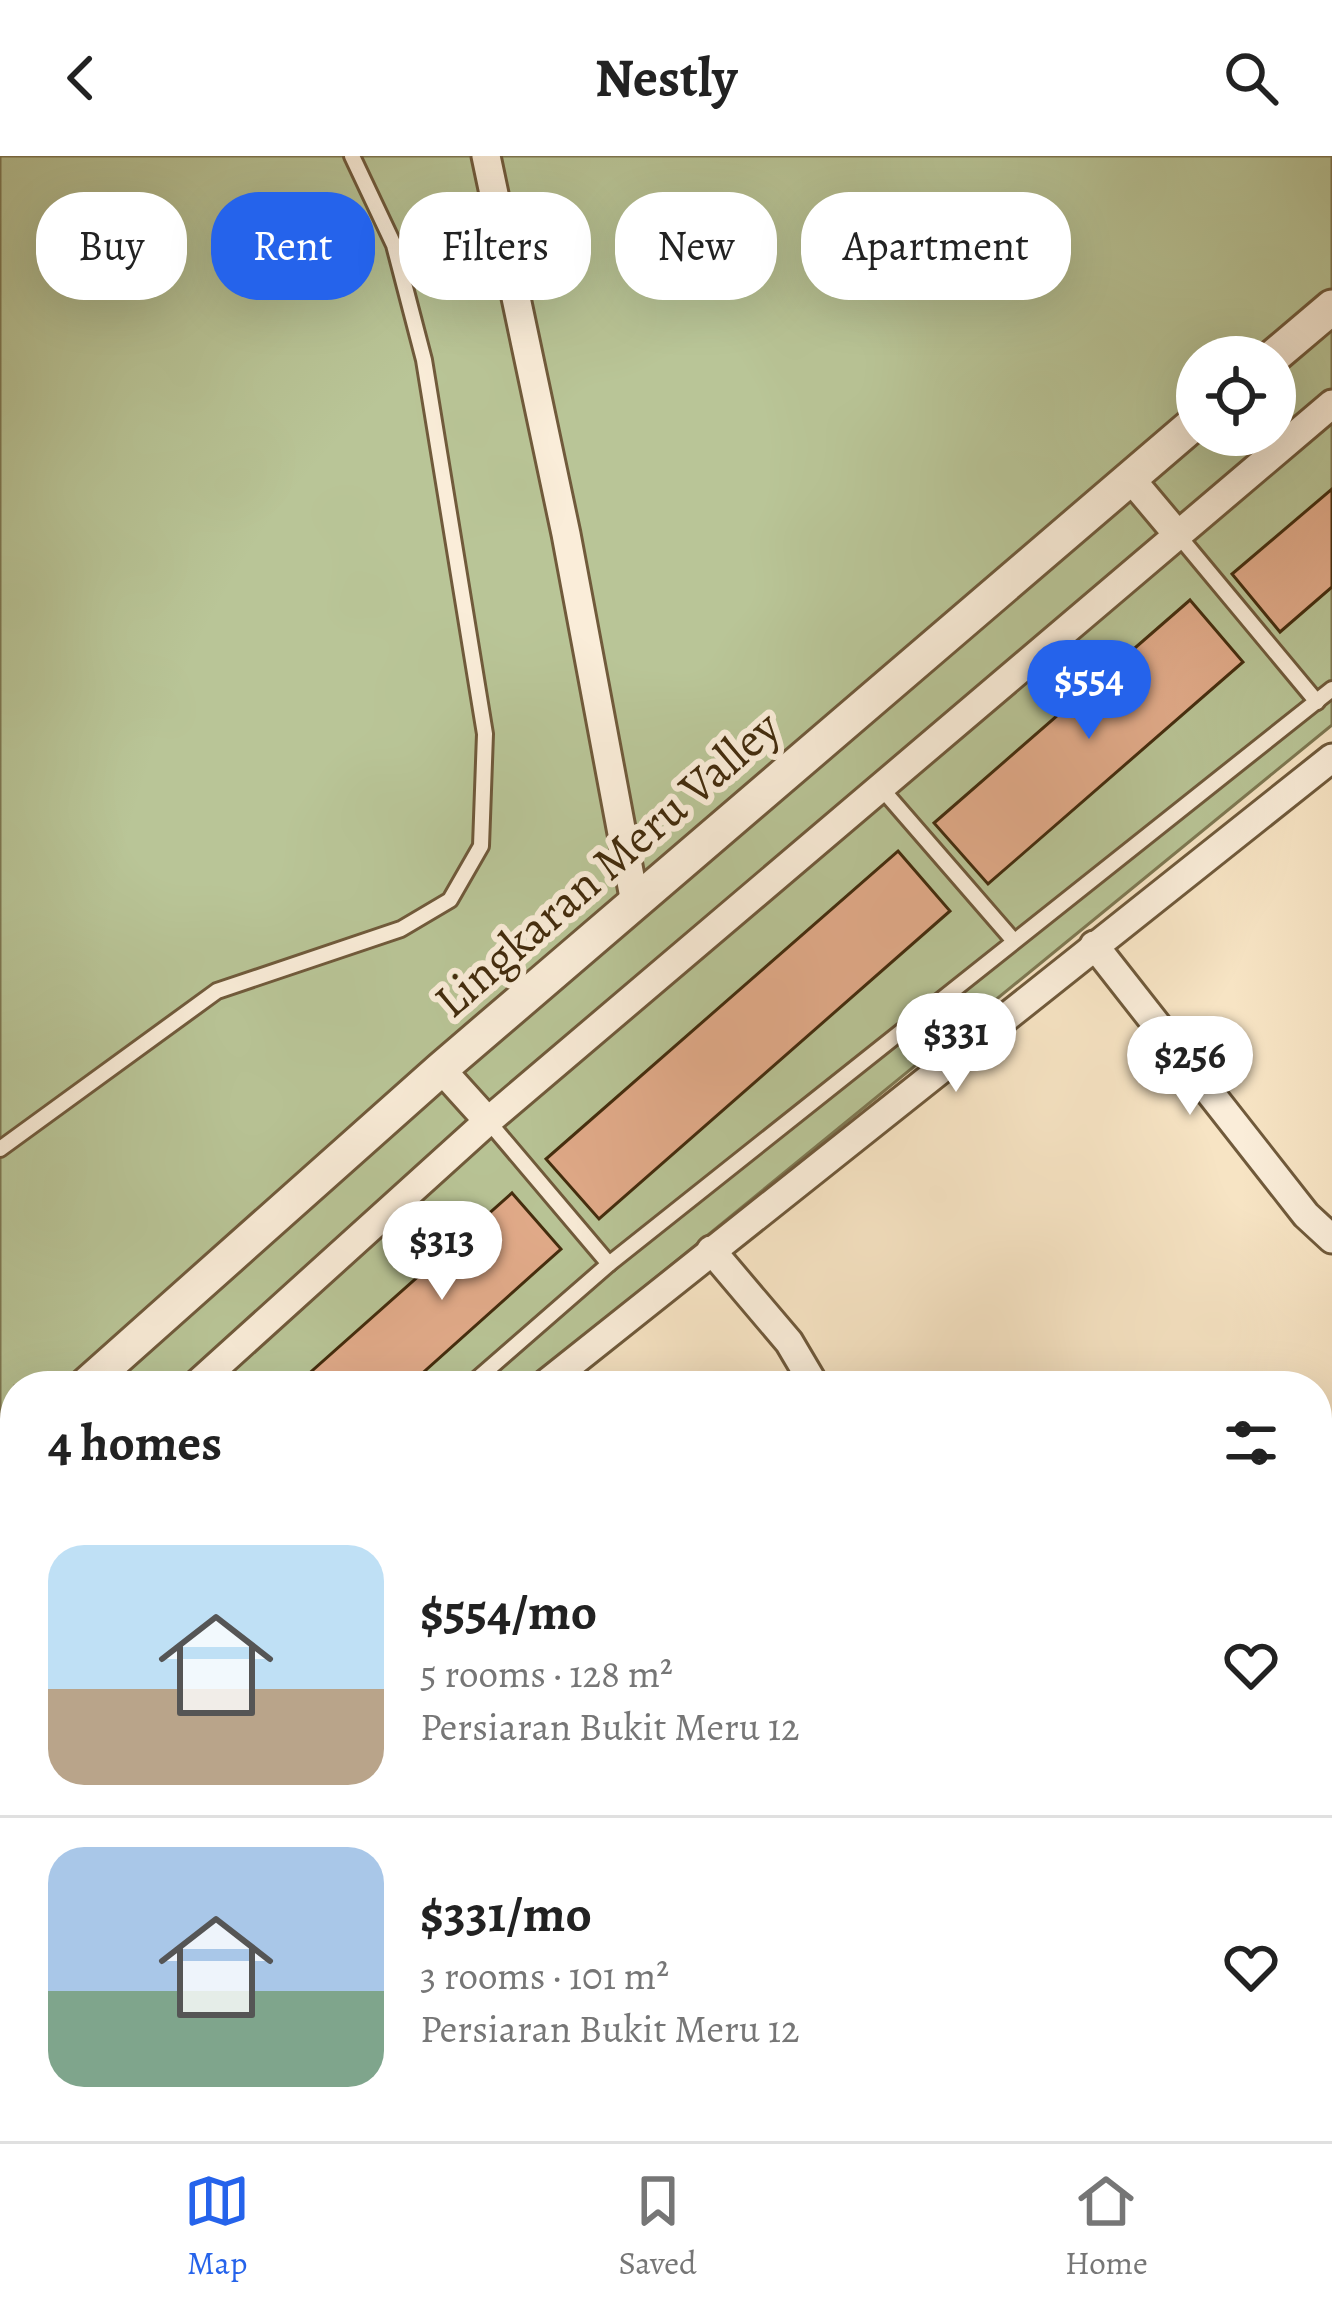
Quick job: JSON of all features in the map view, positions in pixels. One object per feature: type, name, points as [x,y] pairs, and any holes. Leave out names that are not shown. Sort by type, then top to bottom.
[{"type":"street","points":[[486,156],[566,534],[635,903]]},
{"type":"street","points":[[1296,338],[1332,307]]},
{"type":"street","points":[[213,1371],[488,1121],[1332,404]]},
{"type":"street","name":"Lingkaran Meru Valley","points":[[102,1371],[442,1069],[1176,439]]},
{"type":"street","points":[[1130,478],[1178,536]]},
{"type":"street","points":[[562,1371],[1332,758]]},
{"type":"street","points":[[1094,945],[1306,1215],[1332,1239]]},
{"type":"street","points":[[442,1069],[488,1121]]},
{"type":"street","points":[[711,1250],[789,1342],[806,1371]]},
{"type":"lane","points":[[0,1149],[218,991],[401,929],[451,900],[482,846],[485,734],[424,360],[394,245],[352,156]]},
{"type":"lane","points":[[1178,536],[1317,702]]},
{"type":"lane","points":[[486,1371],[609,1264],[1332,689]]},
{"type":"lane","points":[[881,789],[1012,940]]},
{"type":"lane","points":[[488,1121],[609,1264]]},
{"type":"green space","points":[[0,156],[1332,156],[1332,725],[541,1371],[0,1371]]},
{"type":"building","points":[[1332,489],[1332,587],[1280,632],[1232,574]]},
{"type":"building","points":[[1190,600],[1243,662],[988,884],[934,823]]},
{"type":"building","points":[[898,851],[950,911],[599,1219],[546,1159]]},
{"type":"building","points":[[512,1193],[561,1249],[425,1371],[312,1371]]}]
